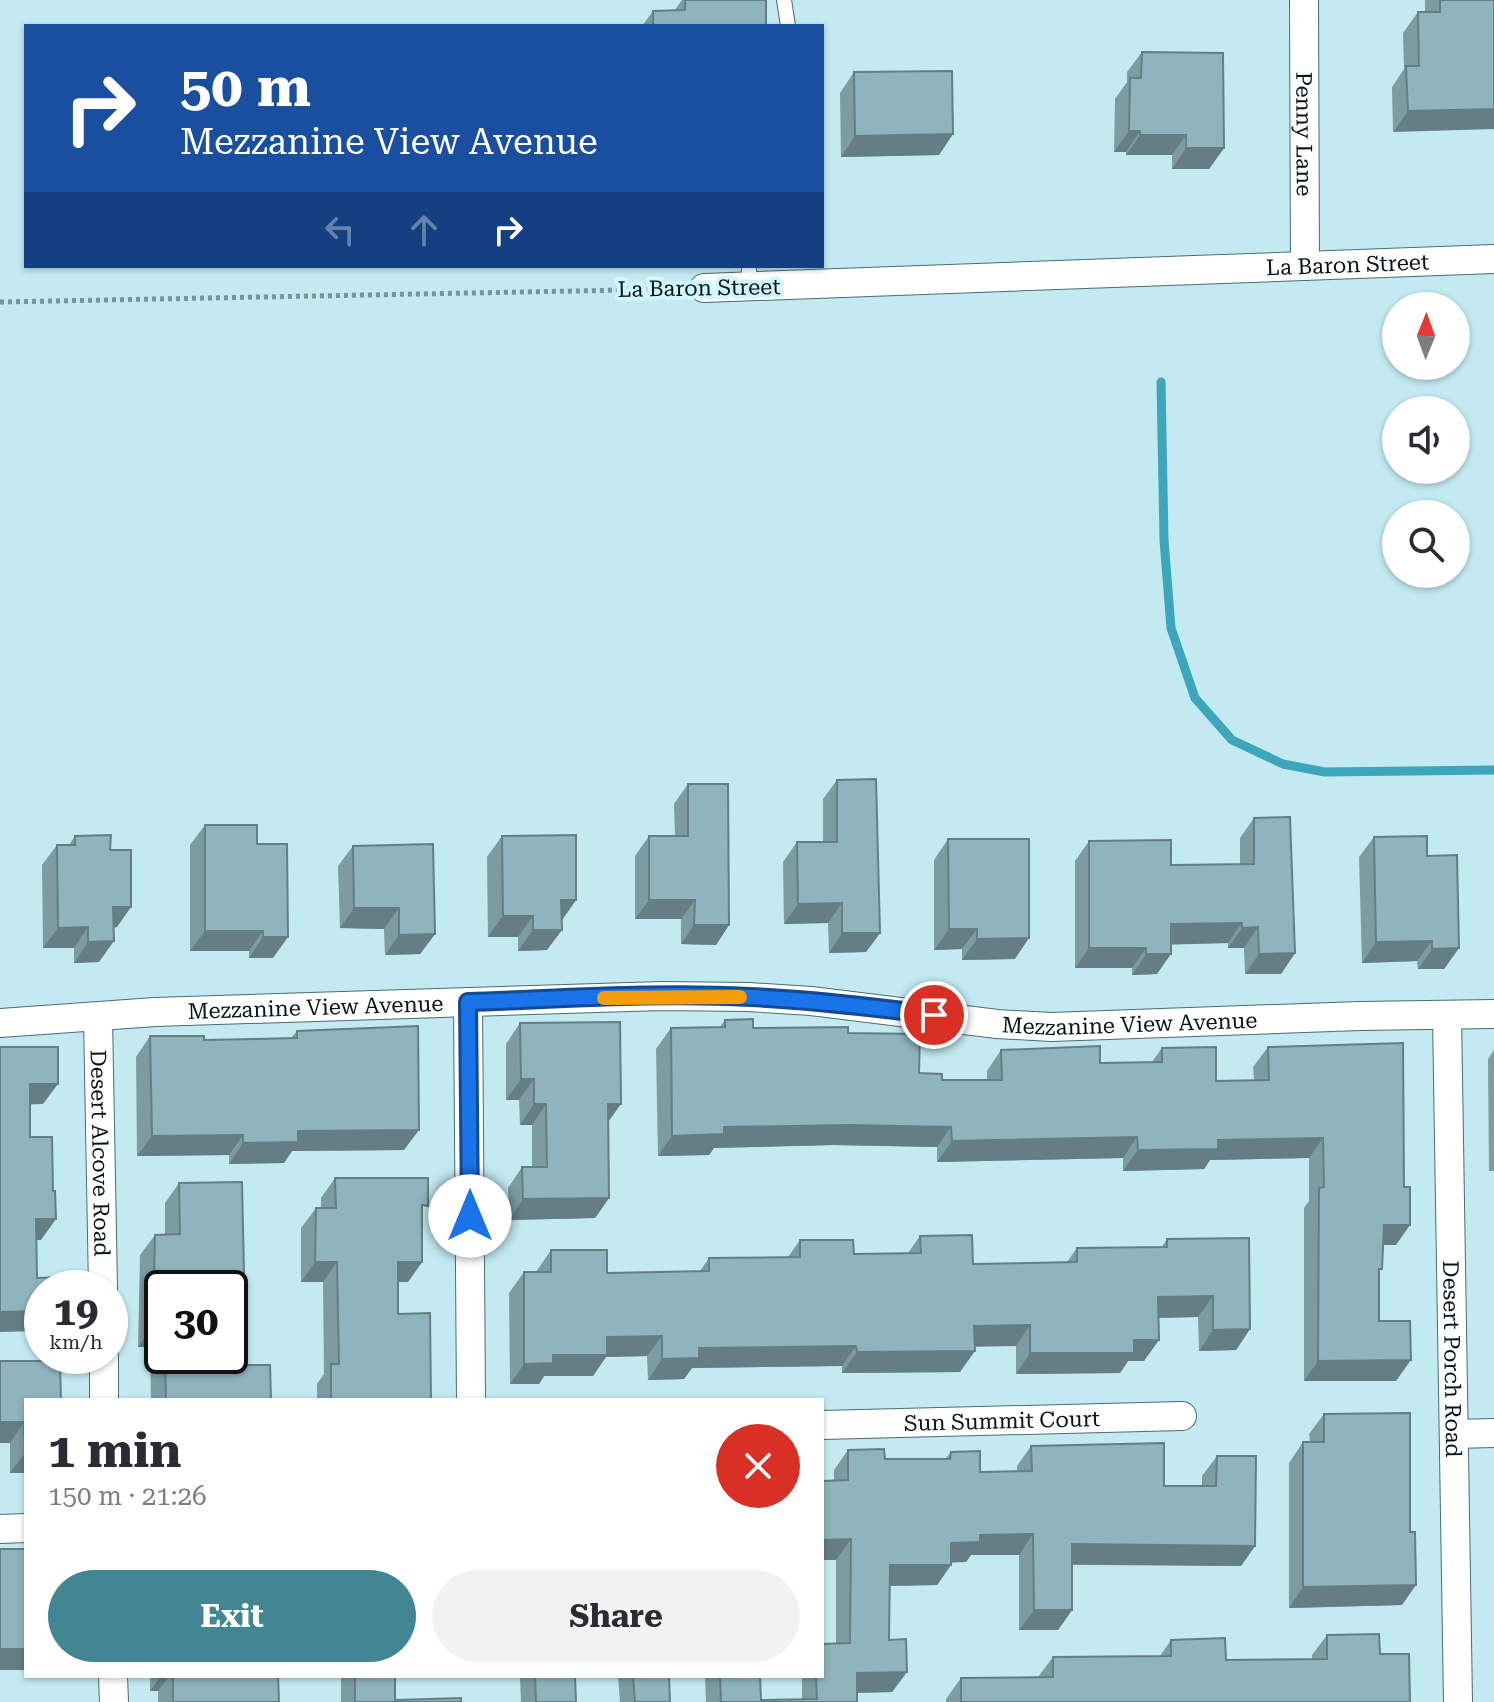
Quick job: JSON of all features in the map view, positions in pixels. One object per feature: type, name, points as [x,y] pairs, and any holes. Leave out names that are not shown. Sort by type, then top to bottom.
[{"type":"street","name":"Penny Lane","points":[[1304,0],[1305,266]]},
{"type":"street","name":"La Baron Street","points":[[704,288],[749,277],[1305,266],[1494,259]]},
{"type":"street","name":"Mezzanine View Avenue","points":[[0,1023],[155,1012],[662,996],[748,997],[863,1005],[997,1024],[1051,1027],[1494,1014]]},
{"type":"street","points":[[468,1002],[471,1398]]},
{"type":"street","name":"Desert Porch Road","points":[[1447,1015],[1458,1702]]},
{"type":"street","name":"Desert Alcove Road","points":[[98,1017],[103,1270]]},
{"type":"street","points":[[104,1374],[104,1398]]},
{"type":"street","name":"Sun Summit Court","points":[[824,1425],[1182,1416]]},
{"type":"street","points":[[1455,1434],[1494,1433]]},
{"type":"street","points":[[0,1529],[24,1528]]},
{"type":"street","points":[[113,1678],[114,1702]]},
{"type":"lane","points":[[784,0],[788,24]]},
{"type":"path","name":"La Baron Street","points":[[0,302],[704,288]]},
{"type":"building","points":[[685,0],[766,0],[766,24],[653,24],[653,11],[685,10]]},
{"type":"building","points":[[1440,0],[1494,0],[1494,109],[1408,111],[1406,66],[1419,66],[1418,12],[1440,12]]},
{"type":"building","points":[[1142,52],[1223,53],[1224,148],[1186,148],[1186,135],[1140,135],[1140,131],[1129,131],[1130,78],[1141,78]]},
{"type":"building","points":[[952,71],[953,134],[855,136],[854,72]]},
{"type":"building","points":[[876,779],[880,933],[842,933],[842,903],[798,904],[797,842],[837,842],[837,780]]},
{"type":"building","points":[[688,784],[728,784],[729,925],[694,925],[695,900],[649,900],[649,836],[688,836]]},
{"type":"building","points":[[1290,817],[1295,953],[1259,954],[1258,927],[1242,928],[1242,923],[1171,924],[1171,954],[1146,954],[1146,948],[1089,948],[1089,841],[1171,840],[1171,865],[1254,864],[1254,818]]},
{"type":"building","points":[[205,825],[257,825],[257,844],[287,844],[288,937],[263,937],[263,931],[205,931]]},
{"type":"building","points":[[111,835],[110,850],[131,850],[131,907],[113,907],[114,941],[88,942],[88,927],[58,928],[57,845],[75,845],[75,836]]},
{"type":"building","points":[[576,835],[576,900],[561,900],[562,930],[533,930],[533,916],[503,916],[502,836]]},
{"type":"building","points":[[1427,836],[1427,856],[1457,855],[1459,948],[1432,949],[1432,941],[1376,942],[1374,837]]},
{"type":"building","points":[[948,839],[1029,839],[1029,938],[977,939],[977,929],[949,929]]},
{"type":"building","points":[[433,844],[435,934],[399,935],[399,908],[354,908],[353,846]]},
{"type":"building","points":[[753,1019],[753,1028],[848,1027],[848,1033],[920,1034],[919,1073],[942,1074],[942,1080],[1002,1080],[1001,1050],[1100,1046],[1100,1063],[1162,1062],[1162,1048],[1216,1047],[1216,1081],[1269,1080],[1268,1047],[1403,1043],[1404,1187],[1410,1187],[1410,1225],[1384,1225],[1382,1269],[1379,1269],[1379,1321],[1410,1321],[1411,1360],[1318,1361],[1319,1188],[1324,1187],[1323,1138],[1218,1140],[1218,1149],[1138,1150],[1137,1137],[952,1141],[951,1127],[724,1127],[724,1134],[672,1136],[671,1028],[725,1027],[725,1020]]},
{"type":"building","points":[[620,1022],[621,1104],[608,1104],[609,1198],[523,1199],[522,1167],[547,1167],[546,1104],[534,1104],[534,1079],[521,1079],[520,1023]]},
{"type":"building","points":[[418,1026],[419,1130],[298,1131],[298,1142],[243,1143],[243,1135],[152,1136],[150,1036],[204,1036],[204,1040],[297,1038],[297,1031]]},
{"type":"building","points":[[0,1047],[58,1047],[58,1084],[30,1084],[30,1137],[52,1137],[56,1219],[36,1219],[37,1270],[24,1270],[24,1311],[0,1312]]},
{"type":"building","points":[[335,1178],[428,1178],[428,1206],[422,1205],[422,1262],[398,1262],[398,1314],[430,1313],[431,1398],[331,1398],[331,1364],[339,1364],[337,1262],[315,1262],[316,1208],[336,1208]]},
{"type":"building","points":[[242,1182],[244,1270],[154,1270],[155,1235],[180,1234],[179,1183]]},
{"type":"building","points":[[972,1235],[973,1264],[1077,1262],[1077,1248],[1167,1247],[1167,1239],[1249,1238],[1250,1329],[1213,1330],[1213,1296],[1158,1297],[1159,1340],[1134,1340],[1134,1353],[1030,1353],[1030,1325],[974,1326],[975,1351],[857,1352],[856,1346],[699,1348],[699,1358],[662,1359],[662,1336],[607,1337],[607,1355],[553,1355],[553,1363],[524,1364],[524,1272],[551,1272],[551,1250],[607,1250],[607,1273],[709,1271],[709,1258],[800,1257],[800,1240],[853,1240],[854,1254],[921,1253],[920,1236]]},
{"type":"building","points":[[0,1361],[24,1361],[24,1374],[60,1374],[61,1398],[24,1398],[24,1422],[0,1422]]},
{"type":"building","points":[[248,1365],[270,1365],[271,1398],[166,1398],[165,1374],[248,1374]]},
{"type":"building","points":[[1410,1413],[1410,1532],[1415,1532],[1416,1585],[1303,1587],[1303,1442],[1324,1442],[1324,1414]]},
{"type":"building","points":[[1164,1443],[1164,1486],[1216,1486],[1217,1456],[1256,1456],[1255,1546],[1072,1544],[1072,1610],[1034,1610],[1033,1534],[980,1535],[980,1542],[951,1543],[951,1565],[890,1565],[889,1640],[906,1639],[907,1672],[857,1673],[857,1702],[721,1702],[720,1678],[760,1678],[761,1700],[817,1699],[816,1678],[824,1678],[824,1644],[850,1643],[851,1539],[824,1540],[824,1481],[848,1480],[848,1450],[884,1449],[885,1459],[950,1459],[951,1452],[980,1451],[980,1472],[1032,1471],[1031,1446]]},
{"type":"building","points":[[0,1549],[24,1549],[24,1649],[0,1649]]},
{"type":"building","points":[[1379,1634],[1380,1654],[1409,1654],[1410,1702],[961,1702],[961,1678],[1053,1677],[1053,1657],[1171,1656],[1171,1640],[1225,1638],[1226,1660],[1327,1659],[1327,1635]]},
{"type":"building","points":[[173,1678],[278,1678],[279,1702],[173,1702]]},
{"type":"building","points":[[355,1678],[395,1678],[395,1700],[461,1698],[461,1702],[355,1702]]},
{"type":"building","points":[[535,1678],[575,1678],[576,1702],[536,1702]]},
{"type":"building","points":[[633,1678],[669,1678],[670,1702],[635,1702]]},
{"type":"waterway","points":[[1161,382],[1164,540],[1171,628],[1195,698],[1232,740],[1283,764],[1325,772],[1494,770]]},
{"type":"slow traffic","points":[[604,998],[740,997]]},
{"type":"route","points":[[470,1216],[468,1002],[662,996],[748,997],[863,1005],[934,1015]]}]
